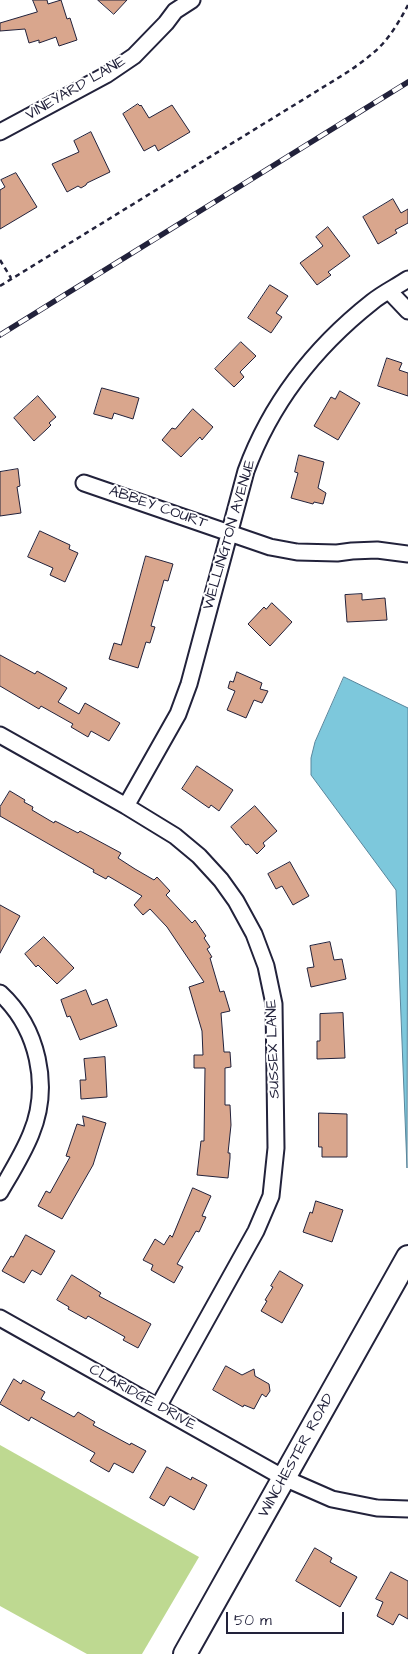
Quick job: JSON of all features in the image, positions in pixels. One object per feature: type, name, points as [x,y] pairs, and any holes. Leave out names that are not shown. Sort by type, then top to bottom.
[{"type":"main road","name":"WINCHESTER ROAD","points":[[185,1654],[408,1257]]},
{"type":"street","name":"VINEYARD LANE","points":[[0,132],[106,75],[134,56],[176,11],[192,0]]},
{"type":"street","name":"WELLINGTON AVENUE","points":[[126,806],[178,714],[189,684],[246,471],[251,456],[273,414],[294,380],[320,349],[373,301],[408,279]]},
{"type":"street","points":[[389,291],[408,311]]},
{"type":"street","name":"ABBEY COURT","points":[[84,483],[270,547],[297,552],[337,553],[378,550],[408,554]]},
{"type":"street","name":"SUSSEX LANE","points":[[0,735],[126,806],[175,836],[199,856],[236,901],[254,934],[266,966],[274,1004],[276,1148],[271,1196],[256,1231],[158,1407]]},
{"type":"street","points":[[0,993],[11,1003],[29,1033],[35,1048],[40,1084],[40,1101],[32,1133],[0,1192]]},
{"type":"street","name":"CLARIDGE DRIVE","points":[[0,1318],[284,1478],[332,1499],[376,1508],[408,1509]]},
{"type":"path","points":[[0,286],[317,91],[367,58],[390,35],[408,5]]},
{"type":"path","points":[[0,260],[11,279]]},
{"type":"green space","points":[[0,1445],[199,1557],[142,1654],[87,1654],[0,1606]]},
{"type":"water","points":[[344,677],[408,708],[407,1168],[396,890],[311,775],[311,758],[315,742]]},
{"type":"building","points":[[33,0],[47,0],[48,4],[61,0],[67,19],[70,18],[77,40],[59,46],[56,37],[39,43],[39,40],[29,43],[25,29],[0,31],[0,23],[37,12]]},
{"type":"building","points":[[98,0],[127,0],[114,14]]},
{"type":"building","points":[[138,104],[141,105],[149,118],[172,105],[190,132],[158,151],[155,145],[144,151],[123,114]]},
{"type":"building","points":[[91,132],[110,172],[81,188],[78,186],[67,192],[52,164],[79,152],[74,141]]},
{"type":"building","points":[[16,173],[37,207],[0,229],[0,190],[5,187],[1,180]]},
{"type":"building","points":[[393,199],[401,213],[408,209],[408,223],[395,230],[397,233],[378,244],[363,217]]},
{"type":"building","points":[[328,227],[350,256],[328,272],[331,275],[317,285],[300,263],[323,246],[316,237]]},
{"type":"building","points":[[270,285],[288,296],[276,313],[282,317],[271,333],[248,318]]},
{"type":"building","points":[[241,342],[256,356],[240,372],[244,377],[234,387],[215,369]]},
{"type":"building","points":[[387,358],[402,363],[399,370],[408,373],[408,396],[378,386]]},
{"type":"building","points":[[102,388],[139,398],[133,419],[114,413],[112,419],[94,414]]},
{"type":"building","points":[[340,391],[360,403],[338,440],[314,426],[331,397],[335,399]]},
{"type":"building","points":[[38,396],[56,417],[49,423],[51,425],[34,441],[14,418]]},
{"type":"building","points":[[193,409],[213,427],[202,440],[200,437],[181,457],[162,440]]},
{"type":"building","points":[[299,455],[324,462],[318,488],[326,493],[323,504],[314,502],[313,504],[291,498],[298,473],[295,472]]},
{"type":"building","points":[[18,469],[20,486],[17,487],[21,513],[0,516],[0,472]]},
{"type":"building","points":[[40,531],[70,545],[69,549],[78,553],[65,582],[50,575],[53,568],[28,557]]},
{"type":"building","points":[[146,556],[173,564],[168,581],[164,580],[151,626],[155,627],[150,643],[146,642],[138,668],[109,659],[114,643],[121,645]]},
{"type":"building","points":[[362,594],[362,600],[385,598],[387,620],[347,622],[345,595]]},
{"type":"building","points":[[272,603],[292,622],[270,646],[248,624],[264,607],[266,609]]},
{"type":"building","points":[[0,655],[35,674],[37,671],[67,688],[58,702],[79,714],[85,703],[120,723],[109,741],[91,731],[88,737],[71,727],[73,724],[41,706],[39,709],[0,686]]},
{"type":"building","points":[[237,672],[262,683],[260,689],[268,691],[262,703],[254,700],[246,718],[227,710],[235,691],[228,688],[230,681],[233,682]]},
{"type":"building","points":[[197,766],[233,790],[219,811],[211,805],[209,808],[182,789]]},
{"type":"building","points":[[10,791],[25,800],[24,802],[33,807],[32,810],[54,823],[55,821],[78,833],[80,831],[121,853],[118,858],[135,869],[154,880],[157,877],[170,891],[166,895],[192,923],[195,920],[206,936],[204,938],[210,947],[207,949],[212,957],[210,958],[220,992],[224,991],[230,1011],[221,1013],[224,1052],[230,1052],[231,1067],[225,1068],[225,1105],[230,1105],[231,1125],[228,1178],[197,1175],[201,1141],[204,1141],[205,1068],[194,1068],[194,1055],[203,1055],[202,1031],[189,987],[204,982],[167,927],[150,909],[143,915],[134,905],[142,896],[108,876],[106,879],[93,872],[94,870],[0,816],[0,807]]},
{"type":"building","points":[[255,806],[277,831],[263,843],[265,846],[257,854],[248,844],[246,845],[231,827]]},
{"type":"building","points":[[290,862],[309,896],[293,905],[282,886],[276,889],[268,874]]},
{"type":"building","points":[[0,905],[20,916],[0,953]]},
{"type":"building","points":[[44,937],[74,968],[57,984],[38,965],[36,967],[25,954]]},
{"type":"building","points":[[330,942],[334,960],[342,959],[346,979],[311,987],[307,968],[314,967],[310,946]]},
{"type":"building","points":[[86,990],[92,1005],[107,999],[117,1026],[80,1040],[70,1016],[67,1017],[61,1000]]},
{"type":"building","points":[[343,1013],[345,1058],[317,1059],[317,1041],[320,1041],[320,1014]]},
{"type":"building","points":[[105,1057],[107,1097],[81,1099],[80,1080],[86,1080],[84,1059]]},
{"type":"building","points":[[319,1113],[347,1114],[347,1157],[322,1157],[322,1147],[319,1147]]},
{"type":"building","points":[[83,1116],[106,1123],[93,1165],[62,1219],[38,1206],[46,1191],[50,1193],[70,1157],[66,1156],[77,1124],[84,1126]]},
{"type":"building","points":[[193,1188],[211,1196],[202,1216],[206,1217],[199,1232],[196,1231],[177,1264],[183,1267],[174,1283],[151,1270],[153,1265],[143,1260],[155,1239],[164,1245],[170,1235],[172,1237]]},
{"type":"building","points":[[316,1201],[343,1210],[332,1242],[303,1232]]},
{"type":"building","points":[[26,1235],[55,1251],[41,1275],[32,1270],[24,1283],[2,1271]]},
{"type":"building","points":[[280,1271],[303,1285],[282,1323],[261,1311],[273,1287],[271,1286]]},
{"type":"building","points":[[72,1275],[101,1293],[99,1296],[151,1324],[138,1348],[123,1340],[125,1337],[88,1316],[86,1319],[57,1300]]},
{"type":"building","points":[[226,1366],[242,1375],[254,1369],[255,1376],[269,1384],[270,1391],[266,1397],[262,1394],[254,1409],[244,1405],[243,1407],[213,1390]]},
{"type":"building","points":[[14,1379],[21,1384],[23,1380],[45,1392],[41,1399],[74,1417],[78,1412],[95,1422],[93,1425],[130,1445],[131,1443],[146,1451],[133,1473],[114,1463],[109,1472],[90,1461],[95,1453],[31,1417],[29,1421],[0,1404]]},
{"type":"building","points":[[167,1467],[191,1480],[192,1477],[207,1485],[194,1510],[170,1496],[164,1506],[150,1498]]},
{"type":"building","points":[[315,1548],[332,1558],[330,1562],[357,1577],[340,1607],[296,1581]]},
{"type":"building","points":[[391,1572],[408,1581],[408,1619],[399,1614],[393,1625],[377,1616],[383,1602],[376,1599]]},
{"type":"railway","points":[[0,335],[408,82]]}]
